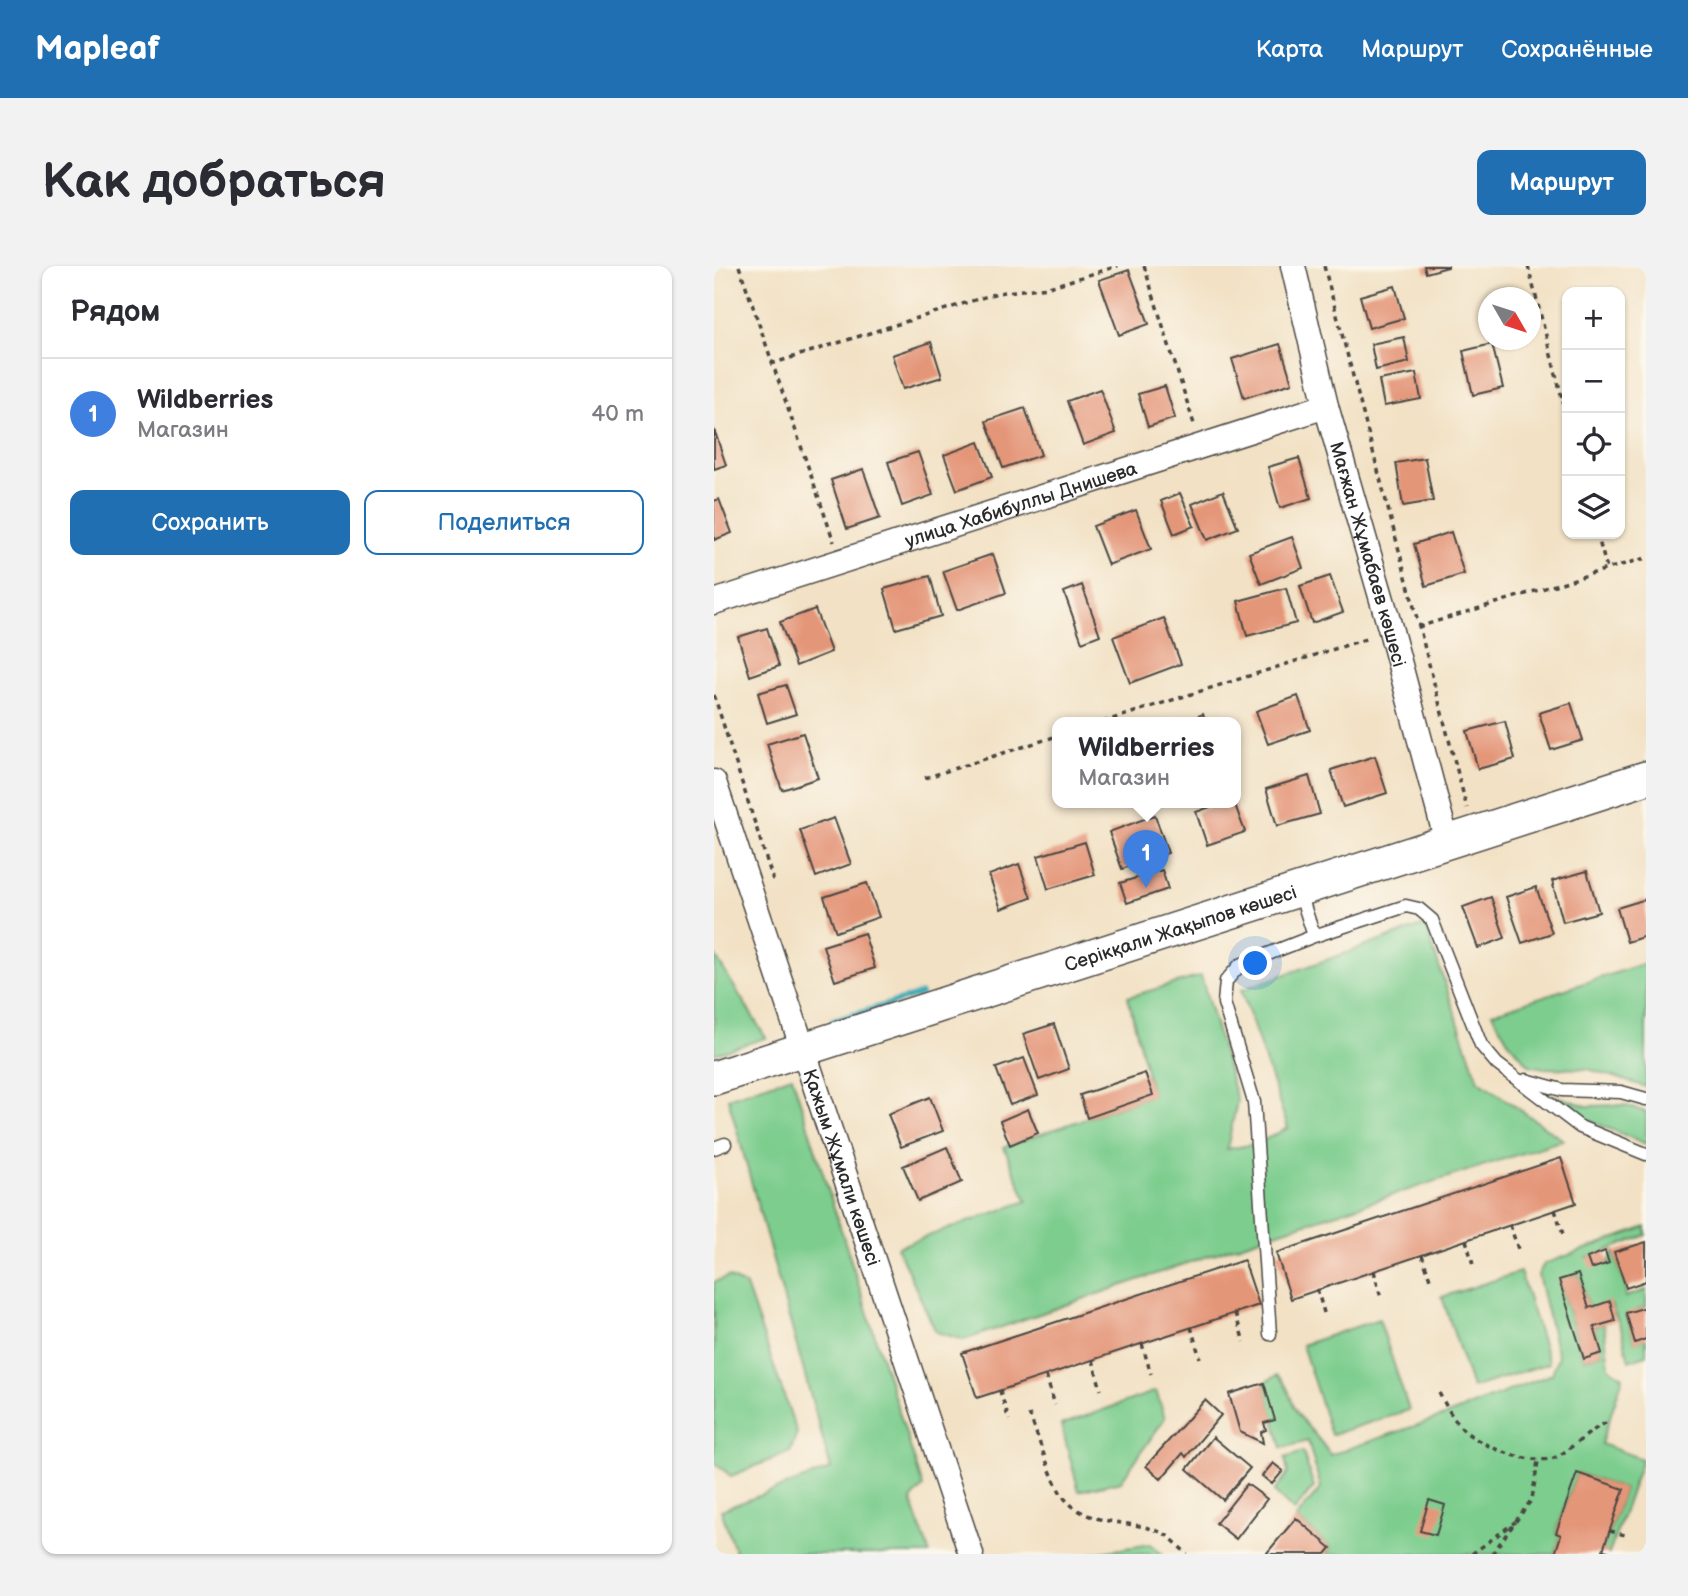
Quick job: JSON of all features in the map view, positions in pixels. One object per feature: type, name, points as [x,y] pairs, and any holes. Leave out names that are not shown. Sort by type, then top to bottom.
[{"type":"main road","name":"Серікқали Жақыпов көшесі","points":[[714,1078],[1646,778]]},
{"type":"street","name":"Мағжан Жұмабаев көшесі","points":[[1293,266],[1326,406],[1391,631],[1461,838]]},
{"type":"street","name":"улица Хабибуллы Днишева","points":[[714,602],[1326,406]]},
{"type":"street","name":"Қажым Жұмали көшесі","points":[[714,782],[801,1050],[971,1554]]},
{"type":"lane","points":[[1298,890],[1314,936]]},
{"type":"lane","points":[[1269,1334],[1254,1102],[1224,1003],[1226,981],[1240,965],[1314,936],[1406,906],[1419,909],[1432,920],[1480,1045],[1497,1063],[1580,1127],[1646,1154]]},
{"type":"lane","points":[[1521,1079],[1562,1090],[1621,1091],[1646,1099]]},
{"type":"path","points":[[739,266],[841,561]]},
{"type":"path","points":[[771,364],[997,293],[1049,287],[1118,266]]},
{"type":"path","points":[[1144,266],[1201,444]]},
{"type":"path","points":[[1324,266],[1419,627],[1461,838]]},
{"type":"path","points":[[1528,266],[1566,413]]},
{"type":"path","points":[[1598,539],[1606,569]]},
{"type":"path","points":[[1119,717],[1391,631],[1419,627],[1646,558]]},
{"type":"path","points":[[714,695],[775,885]]},
{"type":"path","points":[[925,778],[1052,738]]},
{"type":"path","points":[[1555,1210],[1564,1237]]},
{"type":"path","points":[[1510,1225],[1519,1252]]},
{"type":"path","points":[[1466,1240],[1474,1268]]},
{"type":"path","points":[[1422,1255],[1431,1282]]},
{"type":"path","points":[[1374,1271],[1381,1298]]},
{"type":"path","points":[[1317,1289],[1325,1316]]},
{"type":"path","points":[[1235,1313],[1244,1342]]},
{"type":"path","points":[[1191,1327],[1200,1358]]},
{"type":"path","points":[[1142,1344],[1151,1374]]},
{"type":"path","points":[[1093,1360],[1101,1390]]},
{"type":"path","points":[[1046,1376],[1055,1405]]},
{"type":"path","points":[[1000,1391],[1009,1420]]},
{"type":"path","points":[[1440,1393],[1450,1415],[1467,1433],[1489,1446],[1538,1461],[1557,1457],[1594,1428],[1608,1422]]},
{"type":"path","points":[[1029,1414],[1064,1498],[1083,1514],[1107,1523],[1135,1525],[1166,1535],[1186,1554]]},
{"type":"path","points":[[1492,1554],[1524,1513],[1537,1482],[1538,1461]]},
{"type":"path","points":[[1472,1554],[1524,1513]]},
{"type":"path","points":[[1610,1531],[1625,1535]]},
{"type":"green space","points":[[1425,925],[1478,1080],[1563,1140],[1263,1237],[964,1340],[936,1332],[897,1247],[1027,1201],[1004,1147],[1152,1095],[1128,997],[1201,976],[1237,1101],[1227,1149],[1256,1144],[1288,1128],[1241,990]]},
{"type":"green space","points":[[714,954],[766,1038],[714,1054]]},
{"type":"green space","points":[[1646,963],[1646,1087],[1588,1069],[1529,1065],[1508,1041],[1492,1013]]},
{"type":"green space","points":[[792,1076],[923,1487],[911,1500],[930,1554],[736,1554],[721,1510],[831,1469],[728,1098]]},
{"type":"green space","points":[[1553,1095],[1587,1106],[1624,1105],[1646,1112],[1646,1144],[1576,1115]]},
{"type":"green space","points":[[1646,1227],[1646,1235],[1588,1258],[1609,1263],[1614,1252],[1626,1288],[1625,1297],[1646,1290],[1646,1307],[1626,1314],[1635,1342],[1646,1339],[1646,1355],[1629,1361],[1622,1331],[1610,1302],[1589,1308],[1578,1274],[1559,1281],[1584,1359],[1602,1353],[1594,1327],[1604,1324],[1609,1367],[1623,1377],[1601,1444],[1642,1459],[1609,1554],[1603,1550],[1624,1489],[1577,1473],[1556,1533],[1561,1535],[1555,1554],[1326,1554],[1331,1548],[1296,1518],[1321,1488],[1308,1441],[1282,1448],[1264,1383],[1277,1375],[1282,1379],[1298,1414],[1330,1455],[1450,1414],[1552,1374],[1558,1357],[1538,1275],[1544,1264]]},
{"type":"green space","points":[[1520,1272],[1549,1363],[1472,1388],[1442,1297]]},
{"type":"green space","points":[[728,1277],[746,1286],[797,1433],[790,1452],[731,1476],[714,1462],[714,1282]]},
{"type":"green space","points":[[1379,1319],[1409,1410],[1331,1435],[1302,1345]]},
{"type":"green space","points":[[1156,1391],[1165,1418],[1121,1481],[1079,1491],[1061,1425]]},
{"type":"green space","points":[[1303,1452],[1314,1487],[1294,1511],[1274,1492],[1288,1473],[1285,1458]]},
{"type":"green space","points":[[1150,1544],[1162,1554],[1091,1554]]},
{"type":"building","points":[[1424,266],[1448,266],[1448,267],[1426,273]]},
{"type":"building","points":[[1129,270],[1149,324],[1119,335],[1099,280]]},
{"type":"building","points":[[1395,286],[1404,318],[1369,328],[1360,296]]},
{"type":"building","points":[[1404,337],[1409,362],[1376,370],[1371,344]]},
{"type":"building","points":[[931,342],[942,377],[903,389],[892,355]]},
{"type":"building","points":[[1280,344],[1292,383],[1244,398],[1232,359]]},
{"type":"building","points":[[1478,347],[1478,350],[1494,350],[1503,388],[1473,395],[1463,351]]},
{"type":"building","points":[[1416,373],[1421,399],[1384,406],[1379,380]]},
{"type":"building","points":[[1165,386],[1175,418],[1148,427],[1138,394]]},
{"type":"building","points":[[1100,389],[1116,433],[1083,445],[1067,401]]},
{"type":"building","points":[[1025,408],[1041,455],[1003,468],[986,421]]},
{"type":"building","points":[[714,429],[726,465],[714,469]]},
{"type":"building","points":[[979,442],[992,477],[957,490],[944,455]]},
{"type":"building","points":[[918,452],[933,495],[902,506],[888,462]]},
{"type":"building","points":[[1299,458],[1311,498],[1280,508],[1268,467]]},
{"type":"building","points":[[1425,458],[1433,501],[1403,506],[1396,463]]},
{"type":"building","points":[[863,469],[880,518],[847,529],[831,480]]},
{"type":"building","points":[[1223,491],[1238,528],[1207,540],[1192,504]]},
{"type":"building","points":[[1180,493],[1194,526],[1174,534],[1161,501]]},
{"type":"building","points":[[719,499],[732,533],[714,540],[714,501]]},
{"type":"building","points":[[1136,510],[1151,549],[1108,565],[1093,526]]},
{"type":"building","points":[[1451,532],[1464,574],[1426,586],[1414,544]]},
{"type":"building","points":[[1292,537],[1303,568],[1261,584],[1249,553]]},
{"type":"building","points":[[993,554],[1006,593],[957,610],[943,571]]},
{"type":"building","points":[[930,576],[941,616],[896,629],[884,589]]},
{"type":"building","points":[[1330,576],[1343,612],[1312,623],[1300,586]]},
{"type":"building","points":[[1082,585],[1100,635],[1082,642],[1064,592]]},
{"type":"building","points":[[1286,588],[1296,623],[1247,636],[1238,601]]},
{"type":"building","points":[[815,609],[831,652],[796,666],[780,622]]},
{"type":"building","points":[[1164,618],[1181,664],[1130,683],[1113,637]]},
{"type":"building","points":[[767,628],[779,666],[750,676],[738,637]]},
{"type":"building","points":[[786,685],[796,714],[767,723],[758,693]]},
{"type":"building","points":[[1298,696],[1310,730],[1268,744],[1256,711]]},
{"type":"building","points":[[1571,703],[1583,740],[1551,750],[1539,713]]},
{"type":"building","points":[[1505,721],[1515,759],[1478,769],[1467,731]]},
{"type":"building","points":[[803,733],[818,778],[782,790],[767,744]]},
{"type":"building","points":[[1375,756],[1387,793],[1343,807],[1331,770]]},
{"type":"building","points":[[1309,776],[1320,814],[1277,826],[1266,789]]},
{"type":"building","points":[[1207,808],[1236,808],[1245,832],[1207,845],[1196,812]]},
{"type":"building","points":[[1155,815],[1168,853],[1122,869],[1109,832]]},
{"type":"building","points":[[834,818],[851,864],[816,877],[800,830]]},
{"type":"building","points":[[1085,842],[1095,875],[1048,889],[1038,856]]},
{"type":"building","points":[[1019,864],[1031,898],[1001,909],[989,875]]},
{"type":"building","points":[[1162,870],[1168,889],[1127,903],[1120,883]]},
{"type":"building","points":[[1587,871],[1599,912],[1563,922],[1552,881]]},
{"type":"building","points":[[867,883],[879,917],[836,932],[824,897]]},
{"type":"building","points":[[1536,887],[1552,933],[1522,943],[1506,897]]},
{"type":"building","points":[[1491,897],[1505,938],[1478,948],[1463,907]]},
{"type":"building","points":[[1646,899],[1646,936],[1627,942],[1617,908]]},
{"type":"building","points":[[864,933],[875,968],[835,981],[823,946]]},
{"type":"building","points":[[1054,1024],[1069,1069],[1039,1080],[1023,1034]]},
{"type":"building","points":[[1024,1058],[1038,1095],[1010,1105],[996,1068]]},
{"type":"building","points":[[1145,1073],[1153,1095],[1087,1118],[1080,1095]]},
{"type":"building","points":[[930,1097],[943,1131],[901,1147],[888,1114]]},
{"type":"building","points":[[1028,1109],[1038,1133],[1010,1145],[1000,1121]]},
{"type":"building","points":[[947,1147],[962,1182],[918,1201],[903,1166]]},
{"type":"building","points":[[1561,1158],[1576,1203],[1291,1299],[1276,1253]]},
{"type":"building","points":[[1646,1242],[1646,1281],[1626,1288],[1614,1252]]},
{"type":"building","points":[[1605,1251],[1609,1263],[1591,1269],[1587,1258]]},
{"type":"building","points":[[1244,1260],[1259,1305],[977,1398],[962,1353]]},
{"type":"building","points":[[1578,1274],[1589,1308],[1610,1301],[1615,1321],[1594,1327],[1602,1353],[1584,1359],[1559,1280]]},
{"type":"building","points":[[1646,1307],[1646,1339],[1635,1343],[1626,1313]]},
{"type":"building","points":[[1264,1383],[1275,1420],[1264,1423],[1266,1430],[1261,1432],[1263,1443],[1240,1432],[1229,1394]]},
{"type":"building","points":[[1205,1400],[1221,1415],[1186,1457],[1183,1453],[1161,1479],[1146,1466]]},
{"type":"building","points":[[1213,1437],[1250,1468],[1223,1500],[1187,1469]]},
{"type":"building","points":[[1273,1463],[1283,1471],[1272,1484],[1262,1476]]},
{"type":"building","points":[[1577,1473],[1624,1489],[1603,1550],[1608,1551],[1607,1554],[1555,1554],[1561,1535],[1556,1533]]},
{"type":"building","points":[[1247,1484],[1267,1499],[1236,1539],[1216,1523]]},
{"type":"building","points":[[1429,1500],[1445,1505],[1436,1535],[1420,1531]]},
{"type":"building","points":[[1296,1518],[1331,1548],[1326,1554],[1266,1554]]},
{"type":"waterway","points":[[833,1021],[921,994]]},
{"type":"place","name":"Wildberries","points":[[1146,888]]}]
